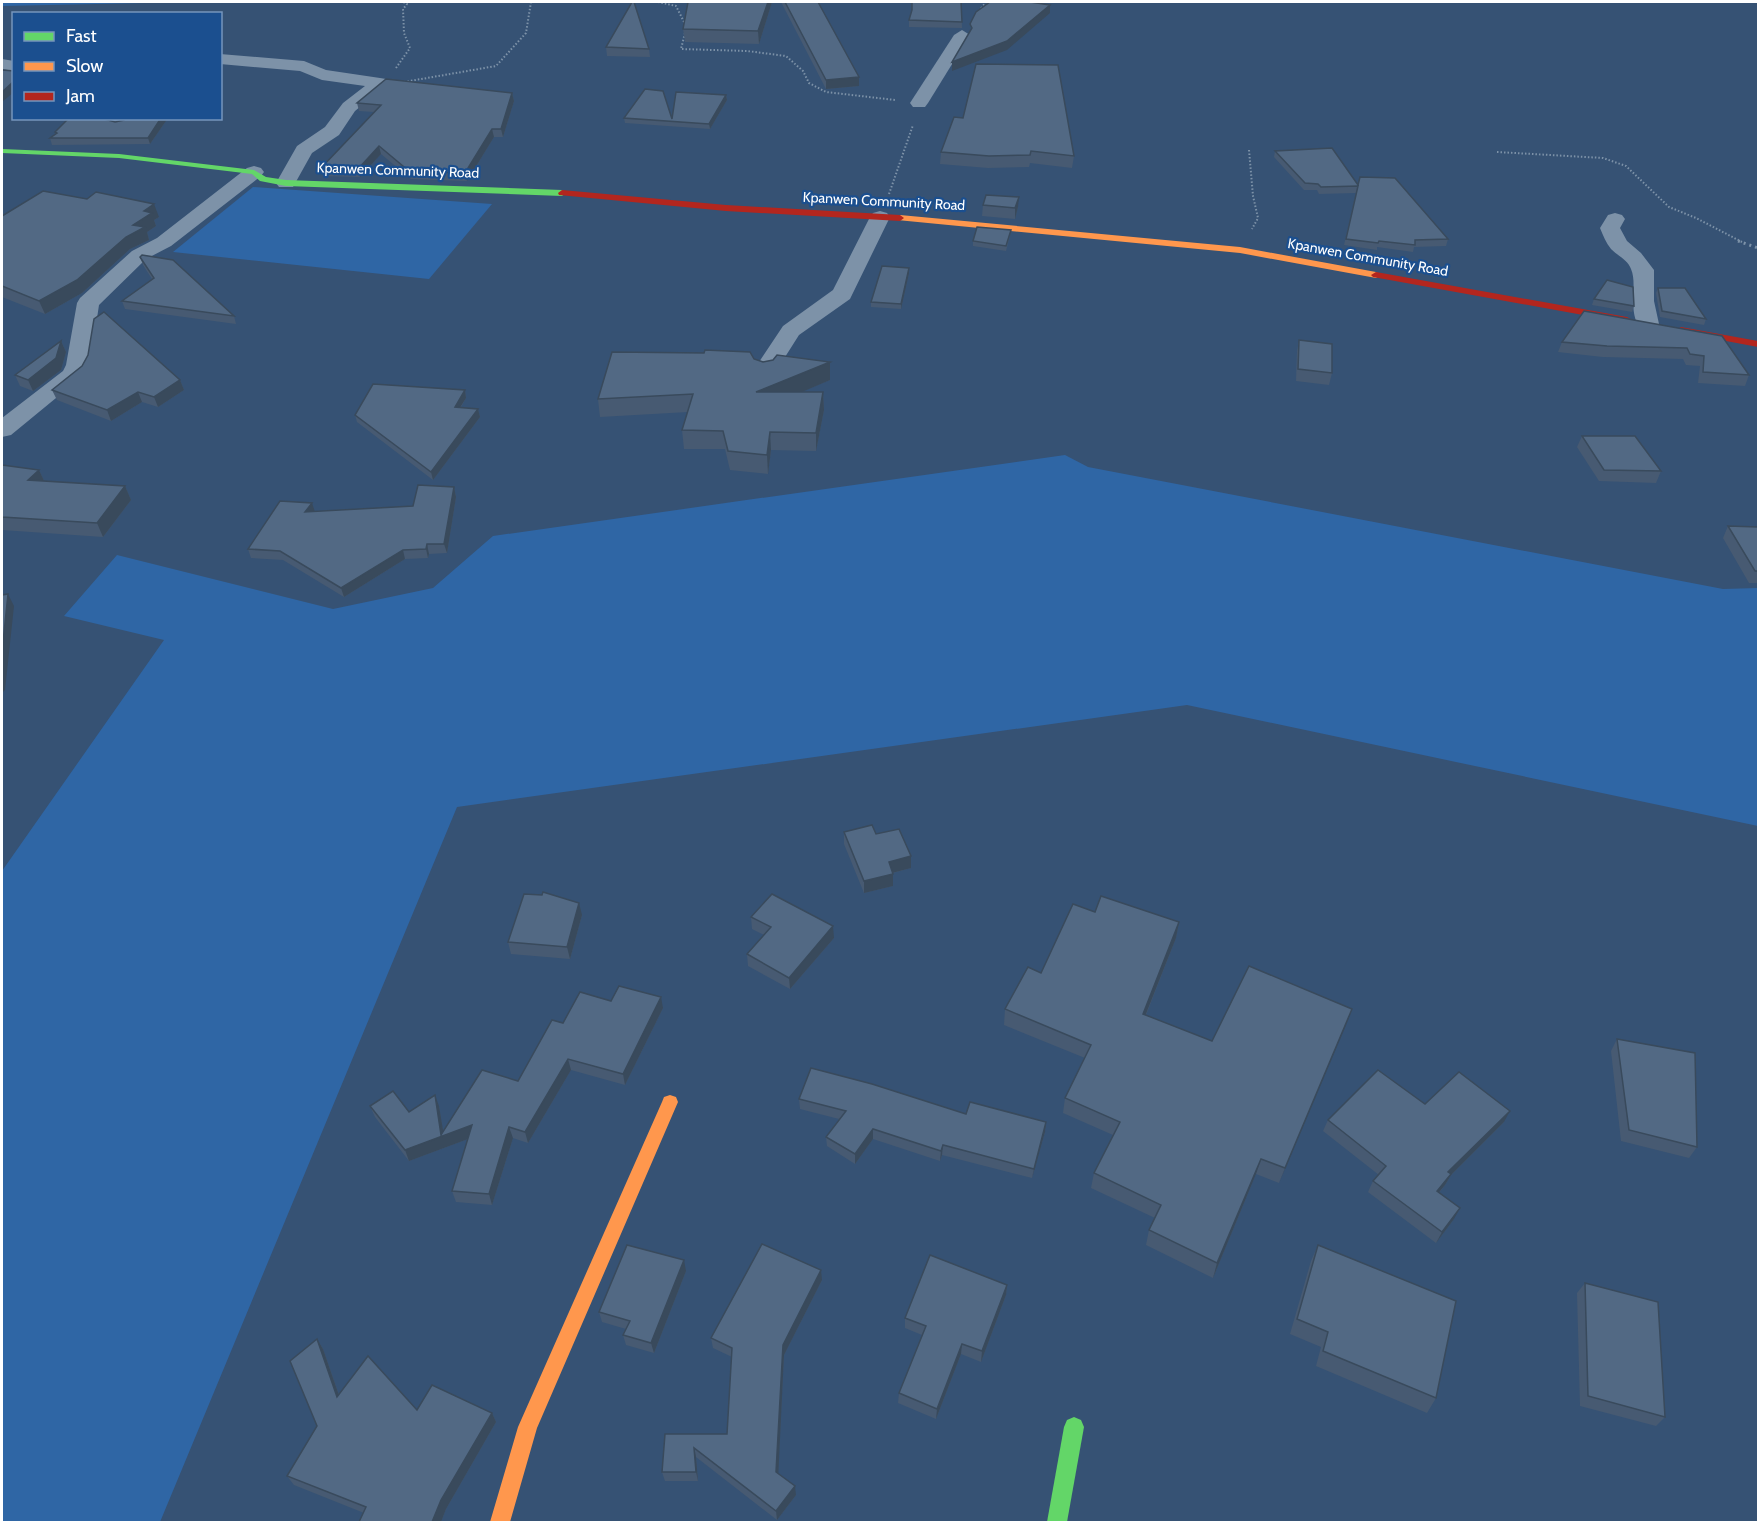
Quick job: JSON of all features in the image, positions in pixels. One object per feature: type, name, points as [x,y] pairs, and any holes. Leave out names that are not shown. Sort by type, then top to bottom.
[{"type":"street","points":[[919,103],[962,35]]},
{"type":"street","points":[[222,59],[304,66],[322,75],[380,83]]},
{"type":"street","points":[[286,183],[304,150],[332,130],[349,107],[380,83]]},
{"type":"street","name":"Kpanwen Community Road","points":[[2,151],[119,156],[254,172],[263,179],[286,183],[547,192],[726,208],[950,221],[1240,250],[1758,344]]},
{"type":"street","points":[[2,430],[72,375],[78,365],[88,303],[139,255],[164,242],[254,172]]},
{"type":"street","points":[[765,371],[790,331],[842,294],[880,218]]},
{"type":"street","points":[[1615,219],[1610,228],[1618,244],[1634,257],[1643,270],[1642,301],[1659,326]]},
{"type":"street","points":[[500,1522],[528,1427],[670,1102]]},
{"type":"street","points":[[1057,1522],[1074,1427]]},
{"type":"path","points":[[380,83],[402,62],[410,48],[404,33],[403,9],[407,4],[404,2]]},
{"type":"path","points":[[380,83],[418,81],[496,66],[526,33],[531,2]]},
{"type":"path","points":[[658,2],[676,6],[687,28],[681,49],[747,51],[786,56],[803,71],[809,83],[826,92],[919,103],[911,137],[880,218]]},
{"type":"path","points":[[1240,250],[1258,218],[1253,196],[1249,150]]},
{"type":"path","points":[[1497,152],[1603,158],[1626,166],[1669,207],[1696,218],[1730,238],[1758,248]]},
{"type":"shaded area","points":[[2,2],[193,2],[2,6]]},
{"type":"shaded area","points":[[253,187],[492,204],[429,279],[173,252]]},
{"type":"shaded area","points":[[1065,455],[1088,467],[1723,589],[1758,588],[1758,826],[1187,705],[457,807],[160,1522],[2,1522],[2,871],[164,640],[64,616],[117,555],[333,609],[433,588],[493,536]]},
{"type":"building","points":[[634,2],[649,49],[606,47]]},
{"type":"building","points":[[688,2],[768,2],[758,31],[683,29]]},
{"type":"building","points":[[785,2],[818,2],[859,77],[826,80]]},
{"type":"building","points":[[912,2],[961,2],[962,22],[909,20]]},
{"type":"building","points":[[990,2],[1030,2],[1050,5],[1007,41],[952,62],[972,28],[970,24],[976,12]]},
{"type":"building","points":[[976,64],[1058,65],[1074,156],[1031,151],[1030,155],[989,156],[941,152],[954,117],[963,118]]},
{"type":"building","points":[[2,70],[12,71],[12,83],[2,92]]},
{"type":"building","points":[[386,79],[512,93],[501,129],[492,129],[465,173],[409,171],[379,146],[358,169],[321,168],[381,105],[357,103]]},
{"type":"building","points":[[645,89],[663,91],[672,119],[676,92],[726,95],[709,124],[624,118]]},
{"type":"building","points":[[67,120],[115,122],[160,120],[148,138],[50,138],[57,133],[55,132]]},
{"type":"building","points":[[1332,148],[1358,185],[1360,177],[1395,178],[1448,239],[1415,240],[1415,245],[1346,239],[1358,186],[1321,187],[1318,184],[1305,183],[1275,151]]},
{"type":"building","points":[[43,191],[87,199],[96,192],[154,204],[144,211],[152,213],[133,225],[145,227],[126,237],[77,280],[39,301],[2,286],[2,216]]},
{"type":"building","points":[[986,195],[1019,197],[1015,208],[983,205]]},
{"type":"building","points":[[977,227],[1011,230],[1006,246],[973,241]]},
{"type":"building","points":[[142,255],[173,260],[234,316],[122,301],[154,278],[140,257]]},
{"type":"building","points":[[882,266],[909,268],[901,304],[871,302]]},
{"type":"building","points":[[1607,280],[1633,287],[1634,306],[1594,299]]},
{"type":"building","points":[[1658,288],[1685,288],[1706,319],[1662,311]]},
{"type":"building","points":[[1584,311],[1722,336],[1749,375],[1703,372],[1704,356],[1690,354],[1687,348],[1607,346],[1562,342]]},
{"type":"building","points":[[104,312],[180,380],[154,397],[138,392],[107,410],[52,390],[82,366],[88,355],[94,319]]},
{"type":"building","points":[[1299,340],[1332,344],[1332,373],[1298,369]]},
{"type":"building","points":[[61,341],[56,358],[28,380],[15,375]]},
{"type":"building","points":[[705,350],[750,352],[754,359],[763,362],[773,360],[777,355],[830,362],[756,392],[823,392],[816,433],[770,432],[767,455],[728,451],[723,431],[682,430],[693,394],[598,399],[612,352],[704,353]]},
{"type":"building","points":[[373,384],[465,390],[455,407],[478,409],[431,472],[355,415]]},
{"type":"building","points":[[1582,436],[1635,436],[1661,471],[1604,470]]},
{"type":"building","points":[[2,465],[39,470],[28,480],[125,486],[97,523],[2,517]]},
{"type":"building","points":[[418,485],[454,487],[444,544],[427,544],[426,549],[403,550],[341,588],[280,551],[248,549],[280,501],[312,503],[305,512],[413,506]]},
{"type":"building","points":[[1728,526],[1758,527],[1758,571],[1755,571]]},
{"type":"building","points":[[8,594],[2,652],[2,595]]},
{"type":"building","points":[[872,825],[876,834],[899,829],[911,856],[889,862],[893,874],[864,881],[844,832]]},
{"type":"building","points":[[543,892],[579,903],[567,947],[508,942],[524,894],[542,895]]},
{"type":"building","points":[[772,894],[833,926],[789,978],[747,954],[771,927],[751,917]]},
{"type":"building","points":[[1101,896],[1179,922],[1143,1014],[1212,1041],[1249,966],[1352,1009],[1285,1168],[1261,1159],[1217,1263],[1149,1230],[1161,1205],[1094,1173],[1120,1122],[1065,1098],[1091,1045],[1005,1009],[1028,967],[1041,973],[1073,904],[1095,912]]},
{"type":"building","points":[[619,986],[661,997],[623,1074],[568,1059],[525,1132],[509,1127],[489,1194],[452,1191],[472,1125],[405,1150],[370,1106],[393,1091],[409,1112],[435,1095],[441,1135],[482,1070],[518,1081],[552,1020],[563,1023],[580,992],[611,1001]]},
{"type":"building","points":[[1617,1039],[1695,1053],[1697,1147],[1629,1130]]},
{"type":"building","points":[[811,1068],[872,1084],[966,1114],[970,1102],[1046,1122],[1034,1169],[943,1145],[941,1151],[873,1129],[855,1154],[826,1137],[846,1111],[799,1099]]},
{"type":"building","points":[[1378,1070],[1425,1104],[1459,1072],[1510,1111],[1448,1172],[1451,1174],[1437,1191],[1460,1208],[1442,1232],[1373,1181],[1386,1166],[1328,1120]]},
{"type":"building","points":[[762,1244],[821,1270],[783,1345],[776,1472],[795,1486],[776,1511],[694,1448],[696,1472],[662,1472],[665,1434],[727,1434],[732,1348],[711,1338]]},
{"type":"building","points":[[627,1245],[684,1260],[651,1343],[623,1335],[630,1321],[599,1312]]},
{"type":"building","points":[[1318,1245],[1456,1301],[1436,1398],[1323,1351],[1328,1332],[1297,1319]]},
{"type":"building","points":[[930,1255],[1007,1285],[982,1351],[962,1344],[937,1409],[899,1393],[926,1326],[905,1318]]},
{"type":"building","points":[[1585,1283],[1658,1302],[1665,1417],[1588,1396]]},
{"type":"building","points":[[317,1339],[337,1397],[368,1356],[417,1410],[432,1385],[492,1413],[441,1500],[432,1522],[359,1522],[366,1507],[287,1476],[317,1426],[290,1361]]},
{"type":"traffic: fast","points":[[2,151],[119,156],[254,172],[263,179],[286,183],[562,193]]},
{"type":"traffic: fast","points":[[1057,1522],[1074,1427]]},
{"type":"traffic: slow","points":[[900,218],[1240,250],[1376,275]]},
{"type":"traffic: slow","points":[[500,1522],[528,1427],[670,1102]]},
{"type":"traffic: jam","points":[[562,193],[726,208],[900,218]]},
{"type":"traffic: jam","points":[[1376,275],[1627,320]]},
{"type":"traffic: jam","points":[[1681,330],[1758,344]]}]
